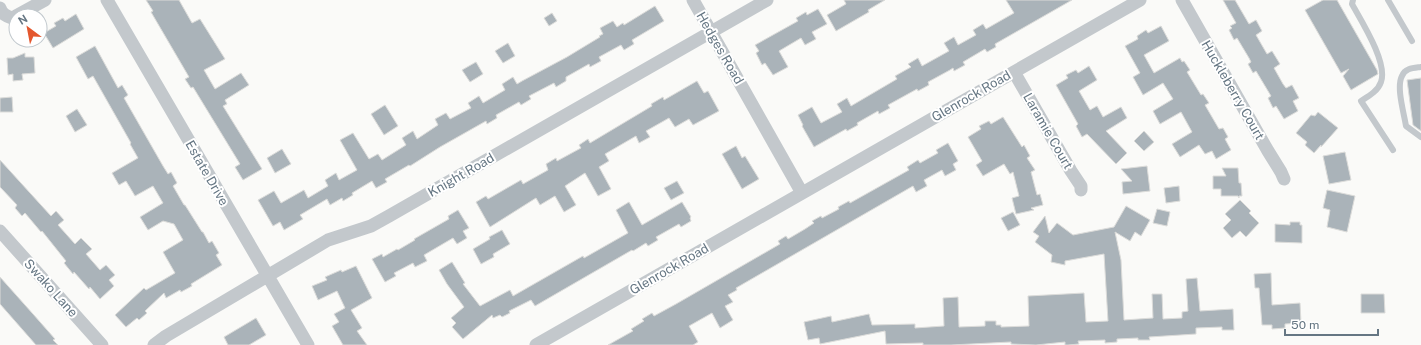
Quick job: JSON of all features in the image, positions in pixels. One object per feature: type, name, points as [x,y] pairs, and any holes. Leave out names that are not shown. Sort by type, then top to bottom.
[{"type":"street","points":[[0,5],[3,0]]},
{"type":"street","points":[[30,8],[45,0]]},
{"type":"street","name":"Estate Drive","points":[[107,0],[308,345]]},
{"type":"street","name":"Hedges Road","points":[[692,0],[802,193]]},
{"type":"street","name":"Knight Road","points":[[154,345],[166,336],[267,275],[328,240],[371,226],[767,0]]},
{"type":"street","name":"Glenrock Road","points":[[536,345],[1140,0]]},
{"type":"street","name":"Huckleberry Court","points":[[1182,0],[1284,179]]},
{"type":"street","points":[[0,8],[5,16],[8,17]]},
{"type":"street","name":"Laramie Court","points":[[1014,72],[1071,172],[1081,186],[1081,190]]},
{"type":"street","name":"Swako Lane","points":[[0,232],[102,345]]},
{"type":"lane","points":[[1353,0],[1352,4],[1380,58],[1383,73],[1378,88],[1371,95],[1361,101],[1393,150]]},
{"type":"lane","points":[[1388,0],[1412,41]]},
{"type":"lane","points":[[1421,67],[1410,68],[1402,75],[1399,85],[1406,126],[1421,137]]},
{"type":"building","points":[[146,0],[179,0],[192,23],[200,19],[225,59],[204,70],[215,89],[241,73],[249,85],[225,100],[227,104],[223,106],[262,169],[243,180],[235,167],[240,164],[193,87],[191,88],[185,79],[189,77],[151,12],[153,11]]},
{"type":"building","points":[[844,0],[885,0],[868,10],[869,12],[836,31],[827,15],[846,4]]},
{"type":"building","points":[[1006,0],[1072,0],[995,44],[996,47],[987,52],[985,49],[963,62],[965,65],[954,71],[953,68],[928,82],[929,85],[918,91],[917,89],[888,105],[890,108],[879,114],[878,111],[857,123],[858,125],[847,131],[846,129],[814,147],[802,126],[803,125],[798,115],[812,107],[821,123],[842,112],[837,104],[847,98],[851,106],[897,79],[895,76],[911,67],[908,64],[918,58],[922,66],[949,51],[944,43],[954,37],[958,45],[976,35],[973,30],[983,24],[986,29],[1014,13]]},
{"type":"building","points":[[1223,0],[1235,0],[1249,24],[1256,20],[1262,31],[1256,35],[1267,54],[1272,51],[1280,64],[1274,68],[1286,88],[1292,85],[1299,98],[1293,101],[1298,111],[1284,119],[1276,106],[1273,108],[1268,98],[1271,96],[1256,71],[1253,73],[1248,64],[1251,62],[1249,58],[1237,38],[1234,40],[1229,30],[1232,28],[1230,26],[1236,23]]},
{"type":"building","points":[[1323,0],[1337,0],[1377,70],[1378,74],[1351,90],[1343,76],[1349,69],[1341,73],[1305,10]]},
{"type":"building","points":[[655,6],[664,21],[632,40],[634,44],[624,50],[621,45],[599,57],[601,61],[590,67],[589,64],[566,77],[566,81],[556,87],[554,83],[529,96],[531,99],[521,105],[519,102],[496,115],[497,118],[487,124],[486,121],[440,147],[410,166],[409,165],[385,179],[387,182],[376,188],[372,181],[352,193],[353,195],[343,201],[342,198],[330,205],[327,199],[300,215],[303,219],[284,230],[280,222],[273,226],[258,200],[274,191],[281,203],[304,190],[308,198],[328,186],[325,180],[336,173],[339,180],[357,170],[340,140],[353,133],[369,159],[378,154],[382,160],[406,145],[402,138],[413,131],[417,139],[438,125],[435,119],[446,113],[450,119],[471,108],[468,103],[479,96],[483,103],[505,90],[502,84],[513,77],[517,84],[600,37],[599,36],[603,34],[600,28],[613,21],[617,27],[623,23],[624,25]]},
{"type":"building","points":[[818,9],[827,24],[812,32],[816,39],[805,45],[801,38],[779,51],[788,67],[773,75],[765,63],[762,65],[756,53],[759,51],[755,45],[798,21],[796,18],[806,12],[807,15]]},
{"type":"building","points":[[552,13],[557,21],[549,26],[544,18]]},
{"type":"building","points":[[76,14],[84,29],[53,48],[48,40],[48,31],[56,26],[54,23],[63,18],[65,21]]},
{"type":"building","points":[[1161,26],[1169,41],[1144,55],[1154,73],[1180,58],[1182,62],[1184,61],[1190,70],[1187,72],[1201,95],[1203,94],[1209,103],[1205,105],[1219,129],[1223,128],[1228,137],[1225,139],[1231,150],[1216,159],[1212,151],[1205,154],[1199,145],[1180,157],[1172,144],[1192,132],[1181,112],[1160,124],[1153,111],[1173,99],[1163,83],[1143,95],[1133,77],[1140,73],[1125,46],[1138,39],[1137,36],[1146,30],[1148,33]]},
{"type":"building","points":[[508,43],[515,56],[503,63],[495,51]]},
{"type":"building","points":[[95,46],[118,88],[122,85],[128,95],[124,98],[168,174],[171,172],[177,183],[173,186],[184,205],[209,243],[212,241],[219,253],[216,255],[222,265],[181,292],[180,290],[166,298],[164,293],[145,311],[147,313],[139,320],[137,318],[126,327],[115,315],[144,288],[146,290],[175,273],[163,252],[183,240],[174,224],[163,221],[148,230],[140,217],[163,203],[153,186],[135,196],[126,181],[119,185],[112,173],[138,158],[93,76],[88,79],[76,57]]},
{"type":"building","points":[[25,53],[25,57],[34,57],[35,73],[22,74],[23,80],[13,81],[13,74],[8,75],[7,58],[13,58]]},
{"type":"building","points":[[476,62],[483,74],[470,82],[462,70]]},
{"type":"building","points":[[1089,66],[1097,80],[1079,91],[1090,110],[1097,106],[1103,117],[1121,107],[1127,118],[1106,131],[1127,153],[1116,164],[1087,134],[1082,137],[1076,126],[1078,124],[1056,85],[1068,78],[1066,75],[1076,70],[1078,73]]},
{"type":"building","points":[[1421,78],[1421,131],[1413,125],[1407,80]]},
{"type":"building","points":[[697,81],[704,93],[708,91],[719,111],[693,125],[689,119],[675,127],[669,118],[646,131],[650,137],[639,143],[636,136],[605,154],[609,161],[599,167],[611,189],[598,196],[585,173],[565,186],[576,205],[564,212],[555,196],[540,205],[536,198],[490,227],[476,202],[486,196],[488,199],[521,180],[523,184],[548,170],[546,164],[556,158],[557,161],[581,148],[579,145],[588,139],[590,143],[652,106],[651,104],[663,97],[664,100]]},
{"type":"building","points":[[12,97],[13,112],[0,112],[0,98]]},
{"type":"building","points":[[385,105],[398,126],[384,135],[371,114]]},
{"type":"building","points":[[77,109],[87,125],[75,132],[66,116]]},
{"type":"building","points":[[1318,112],[1338,128],[1314,153],[1305,145],[1307,142],[1296,133],[1311,115],[1315,116]]},
{"type":"building","points":[[1003,117],[1022,147],[1024,145],[1030,156],[1027,158],[1035,170],[1031,172],[1037,195],[1040,194],[1043,205],[1031,208],[1034,210],[1016,214],[1012,198],[1019,196],[1013,172],[1010,174],[1004,164],[983,176],[976,165],[982,161],[968,137],[981,129],[979,126],[989,121],[991,124]]},
{"type":"building","points":[[1144,131],[1154,142],[1144,151],[1134,141]]},
{"type":"building","points":[[948,143],[958,161],[953,164],[956,170],[945,176],[942,170],[924,180],[927,186],[916,192],[913,186],[736,288],[737,290],[728,295],[733,302],[725,306],[733,320],[720,328],[712,313],[689,326],[698,342],[693,345],[608,345],[633,331],[631,329],[644,321],[642,319],[652,313],[654,316],[676,304],[780,244],[778,241],[786,236],[788,239],[805,229],[814,223],[812,221],[821,216],[822,218],[839,209],[838,207],[849,201],[850,203],[909,170],[907,167],[918,160],[920,163],[938,153],[936,150]]},
{"type":"building","points":[[736,146],[742,158],[745,156],[759,179],[742,189],[722,154]]},
{"type":"building","points":[[282,149],[291,164],[275,173],[267,158]]},
{"type":"building","points":[[1345,152],[1351,180],[1329,184],[1323,156]]},
{"type":"building","points":[[0,160],[51,216],[56,211],[64,220],[58,225],[75,244],[81,238],[92,249],[86,254],[100,270],[106,265],[115,275],[109,280],[114,286],[100,299],[74,272],[73,274],[64,263],[66,261],[42,231],[41,232],[25,213],[22,216],[15,208],[17,205],[0,187]]},
{"type":"building","points":[[1147,166],[1150,191],[1123,194],[1122,182],[1132,181],[1121,169]]},
{"type":"building","points":[[1222,168],[1238,168],[1242,196],[1239,196],[1239,198],[1238,196],[1221,196],[1221,189],[1213,189],[1213,176],[1226,176]]},
{"type":"building","points":[[677,181],[684,193],[671,200],[664,188]]},
{"type":"building","points":[[1179,186],[1180,201],[1166,203],[1164,188]]},
{"type":"building","points":[[1327,190],[1355,196],[1347,232],[1327,227],[1330,210],[1323,208]]},
{"type":"building","points":[[1240,200],[1251,211],[1249,213],[1259,223],[1246,237],[1240,231],[1232,238],[1223,228],[1231,220],[1225,214]]},
{"type":"building","points":[[629,202],[642,225],[682,202],[691,217],[691,221],[681,227],[679,224],[656,237],[658,240],[648,246],[646,243],[633,251],[632,250],[535,306],[531,300],[509,311],[510,313],[502,317],[500,315],[493,318],[492,315],[463,339],[452,327],[456,323],[451,318],[464,307],[447,284],[439,270],[452,262],[465,283],[463,284],[480,306],[510,290],[513,296],[583,256],[584,258],[628,233],[616,210]]},
{"type":"building","points":[[1126,206],[1150,220],[1141,236],[1135,232],[1130,241],[1115,232],[1121,260],[1124,320],[1153,318],[1152,294],[1162,294],[1163,319],[1182,318],[1182,312],[1188,311],[1186,279],[1197,278],[1200,311],[1233,309],[1234,330],[1222,330],[1222,327],[1196,328],[1196,334],[1149,337],[1150,340],[1138,340],[1138,338],[1117,339],[1117,342],[1105,343],[1105,340],[1078,341],[1079,344],[1068,345],[1065,345],[1065,342],[1036,345],[1011,344],[1011,342],[951,345],[923,345],[923,343],[886,344],[885,331],[820,344],[819,338],[808,340],[804,322],[831,316],[832,322],[869,314],[872,325],[915,324],[915,328],[944,326],[943,298],[958,297],[959,327],[985,326],[985,321],[996,321],[996,325],[1001,325],[1001,327],[1029,326],[1028,296],[1084,293],[1086,322],[1108,321],[1104,254],[1065,261],[1065,265],[1051,262],[1052,255],[1035,242],[1039,236],[1033,232],[1045,216],[1049,233],[1057,223],[1073,235],[1114,227]]},
{"type":"building","points":[[1157,209],[1170,212],[1167,226],[1153,223]]},
{"type":"building","points":[[458,210],[469,228],[463,231],[467,238],[457,244],[453,238],[424,255],[427,261],[415,267],[413,263],[394,273],[396,276],[385,282],[372,259],[382,254],[383,257],[397,249],[398,250],[449,219],[448,216]]},
{"type":"building","points":[[1013,212],[1020,225],[1008,231],[1001,218]]},
{"type":"building","points":[[1290,222],[1300,222],[1300,225],[1302,225],[1302,243],[1275,242],[1275,224],[1290,225]]},
{"type":"building","points":[[502,230],[510,244],[493,254],[494,257],[481,264],[473,249],[490,239],[489,237]]},
{"type":"building","points":[[356,266],[372,298],[351,310],[362,328],[357,331],[367,345],[343,345],[332,326],[339,322],[334,314],[345,308],[337,291],[318,300],[312,286],[327,280],[325,277],[341,270],[342,272]]},
{"type":"building","points":[[1271,273],[1272,305],[1300,303],[1301,323],[1285,324],[1285,328],[1272,329],[1272,325],[1262,325],[1259,288],[1255,288],[1254,274]]},
{"type":"building","points":[[0,277],[55,339],[53,340],[58,345],[36,345],[0,304]]},
{"type":"building","points":[[1361,294],[1384,294],[1385,313],[1361,313]]},
{"type":"building","points":[[256,318],[266,335],[249,345],[228,345],[224,337]]}]
